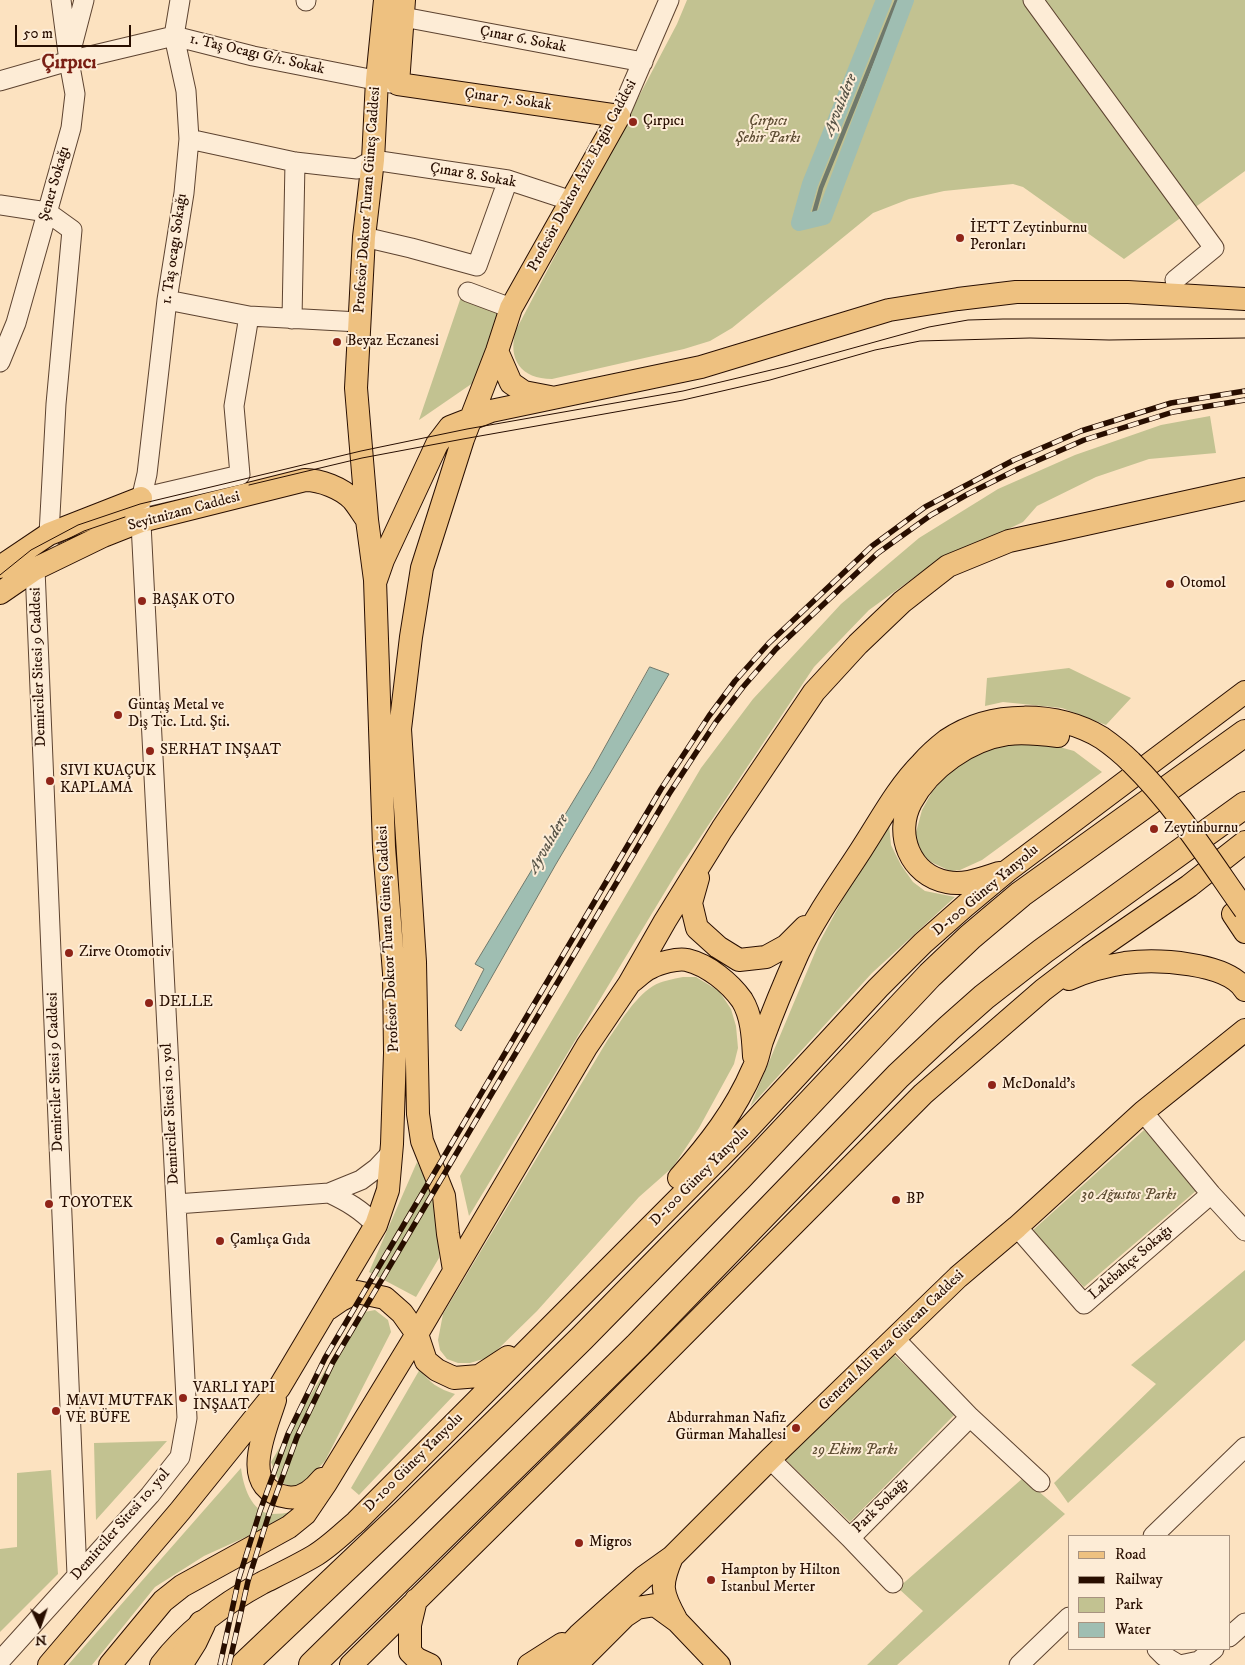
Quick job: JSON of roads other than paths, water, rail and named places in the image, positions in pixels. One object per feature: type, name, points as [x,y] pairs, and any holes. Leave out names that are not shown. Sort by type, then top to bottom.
[{"type":"highway","points":[[244,1665],[404,1513],[588,1332],[739,1178],[930,974],[1021,894],[1245,732]]},
{"type":"highway","points":[[312,1665],[638,1345],[886,1088],[949,1028],[1036,956],[1245,805]]},
{"type":"highway","points":[[179,1665],[202,1624]]},
{"type":"main road","name":"Profesör Doktor Turan Güneş Caddesi","points":[[385,0],[387,82]]},
{"type":"main road","name":"Profesör Doktor Turan Güneş Caddesi","points":[[279,1388],[376,1225],[388,1190],[392,1152],[395,1053],[394,974],[384,847],[379,570],[367,520],[356,388],[364,237],[373,160],[387,82],[404,8]]},
{"type":"main road","name":"Çınar 7. Sokak","points":[[387,82],[619,116]]},
{"type":"main road","name":"Profesör Doktor Aziz Ergin Caddesi","points":[[497,351],[511,308],[619,116]]},
{"type":"main road","points":[[379,570],[437,444],[450,428],[491,411],[701,367],[889,310],[958,298],[1016,292],[1128,292],[1245,298]]},
{"type":"main road","points":[[497,351],[511,382],[524,392],[555,398]]},
{"type":"main road","points":[[454,1270],[444,1196],[422,1141],[418,1114],[415,962],[400,730],[422,568],[463,439],[497,351]]},
{"type":"main road","name":"Seyitnizam Caddesi","points":[[0,593],[35,569],[103,536],[141,521],[305,480],[316,480],[333,487],[351,498],[367,520]]},
{"type":"main road","points":[[110,1665],[163,1601],[182,1586],[289,1527],[305,1514],[417,1334],[587,1046],[629,984],[664,921],[722,829],[814,692],[858,644],[902,602],[948,566],[1009,540],[1245,489]]},
{"type":"main road","name":"Seyitnizam Caddesi","points":[[0,567],[49,534],[141,498]]},
{"type":"main road","points":[[379,570],[395,552],[404,552],[412,557],[422,568]]},
{"type":"main road","name":"D-100 Güney Yanyolu","points":[[161,1665],[172,1651],[228,1603],[316,1555],[356,1522],[743,1134],[884,981],[964,906],[1007,871],[1243,693]]},
{"type":"main road","points":[[644,1233],[658,1203],[708,1146],[732,1112],[754,1068],[762,1041],[788,976],[810,930],[823,909],[902,787],[920,765],[947,740],[964,731],[983,723],[1004,720],[1024,718],[1046,720],[1068,724],[1090,732],[1117,749],[1151,801],[1241,919]]},
{"type":"main road","points":[[1007,871],[973,881],[948,883],[933,878],[920,870],[914,862],[908,849],[905,834],[905,818],[911,802],[938,768],[972,746],[988,739],[1010,734],[1063,736],[1127,766]]},
{"type":"main road","points":[[722,829],[699,875],[691,903],[697,928],[718,947],[739,960],[766,956],[786,946],[823,909]]},
{"type":"main road","points":[[351,1665],[924,1094],[1043,990],[1089,955],[1189,886],[1245,842]]},
{"type":"main road","points":[[629,984],[650,968],[668,962],[685,960],[715,973],[733,990],[745,1007],[751,1028],[754,1068]]},
{"type":"main road","points":[[1043,990],[1083,972],[1126,963],[1148,962],[1170,962],[1211,969],[1240,982],[1245,990]]},
{"type":"main road","name":"General Ali Rıza Gürcan Caddesi","points":[[551,1665],[578,1636],[644,1577],[672,1557],[958,1277],[1017,1227],[1142,1112],[1245,1030]]},
{"type":"main road","points":[[324,1311],[357,1292],[385,1298],[402,1313],[417,1334],[426,1361],[437,1370],[454,1378],[479,1376],[545,1334]]},
{"type":"main road","points":[[279,1388],[260,1448],[257,1464],[260,1478],[265,1487],[279,1496],[290,1498],[302,1496],[316,1487],[342,1455]]},
{"type":"main road","points":[[49,1665],[180,1512],[279,1388]]},
{"type":"main road","points":[[672,1557],[664,1575],[663,1590],[677,1620]]},
{"type":"main road","points":[[416,1600],[410,1625],[410,1652],[417,1659],[430,1665]]},
{"type":"main road","points":[[576,1665],[612,1628],[637,1608],[655,1605],[677,1620],[719,1665]]},
{"type":"main road","points":[[529,1665],[548,1652],[578,1636]]},
{"type":"street","name":"Şener Sokağı","points":[[0,362],[8,320],[47,212],[71,128],[75,94],[61,0]]},
{"type":"street","points":[[69,61],[84,0]]},
{"type":"street","name":"1. Taş ocagı Sokağı","points":[[141,498],[146,474],[167,300],[184,193],[189,139],[186,91],[174,36],[180,0]]},
{"type":"street","name":"Profesör Doktor Aziz Ergin Caddesi","points":[[619,116],[669,0]]},
{"type":"street","points":[[1032,0],[1214,248],[1175,280]]},
{"type":"street","name":"Çınar 6. Sokak","points":[[404,8],[643,62]]},
{"type":"street","name":"1. Taş Ocagı G/1. Sokak","points":[[0,81],[69,61],[174,36],[253,56],[387,82]]},
{"type":"street","points":[[189,139],[295,162],[357,169],[373,160]]},
{"type":"street","name":"Çınar 8. Sokak","points":[[373,160],[508,180],[572,201]]},
{"type":"street","points":[[292,319],[295,162]]},
{"type":"street","points":[[364,237],[477,266],[508,180]]},
{"type":"street","points":[[0,206],[47,212],[72,230],[56,404],[49,534]]},
{"type":"street","points":[[468,292],[511,308]]},
{"type":"street","points":[[167,300],[249,316],[360,322]]},
{"type":"street","points":[[141,498],[240,475],[234,406],[249,316]]},
{"type":"street","name":"Demirciler Sitesi 10. yol","points":[[0,1661],[150,1495],[180,1457],[187,1418],[141,498]]},
{"type":"street","name":"Demirciler Sitesi 9 Caddesi","points":[[35,569],[77,1575]]},
{"type":"street","points":[[1142,1112],[1210,1194],[1245,1231]]},
{"type":"street","points":[[176,1204],[329,1193],[362,1180],[392,1152]]},
{"type":"street","points":[[329,1193],[351,1203],[376,1225]]},
{"type":"street","name":"Lalebahçe Sokağı","points":[[1017,1227],[1084,1304],[1210,1194]]},
{"type":"street","points":[[895,1339],[970,1417],[1040,1482]]},
{"type":"street","name":"Park Sokağı","points":[[770,1459],[850,1538],[970,1417]]},
{"type":"street","points":[[1154,1535],[1245,1446]]},
{"type":"street","points":[[850,1538],[893,1583]]},
{"type":"street","points":[[1019,1665],[1068,1618]]},
{"type":"street","points":[[1230,1636],[1245,1623]]},
{"type":"street","points":[[1158,1650],[1164,1656],[1180,1665],[1199,1662],[1213,1650]]},
{"type":"water","points":[[650,667],[669,674],[556,864],[461,1031],[455,1026],[484,969],[475,964],[592,770]]},
{"type":"waterway","name":"Ayvalıdere","points":[[884,0],[810,184],[799,223],[824,217],[906,0]]},
{"type":"waterway","name":"Ayvalıdere","points":[[812,220],[821,188],[897,0]]},
{"type":"tram line","points":[[0,575],[31,550],[78,525],[140,504],[361,451],[467,429],[683,391],[788,366],[929,327],[968,320],[1003,319],[1245,319]]},
{"type":"tram line","points":[[249,485],[362,458],[683,400],[770,380],[875,350],[920,341],[1030,338],[1109,340],[1245,338]]},
{"type":"tram line","points":[[58,544],[84,531],[125,517]]},
{"type":"railway","points":[[220,1665],[239,1578],[260,1511],[288,1434],[325,1358],[661,789],[709,716],[735,681],[769,643],[872,546],[925,507],[1014,460],[1081,431],[1171,403],[1245,391]]},
{"type":"railway","points":[[229,1665],[248,1581],[269,1514],[297,1437],[333,1362],[669,794],[716,722],[743,687],[776,649],[878,553],[931,515],[1018,469],[1084,440],[1173,412],[1245,400]]},
{"type":"place","name":"Çırpıcı","points":[[633,122]]},
{"type":"place","name":"İETT Zeytinburnu Peronları","points":[[960,238]]},
{"type":"place","name":"Beyaz Eczanesi","points":[[337,342]]},
{"type":"place","name":"Otomol","points":[[1170,584]]},
{"type":"place","name":"BAŞAK OTO","points":[[142,601]]},
{"type":"place","name":"Güntaş Metal ve Dış Tic. Ltd. Şti.","points":[[118,715]]},
{"type":"place","name":"SERHAT INŞAAT","points":[[150,751]]},
{"type":"place","name":"SIVI KUAÇUK KAPLAMA","points":[[50,781]]},
{"type":"place","name":"Zeytinburnu","points":[[1154,829]]},
{"type":"place","name":"Zirve Otomotiv","points":[[69,953]]},
{"type":"place","name":"DELLE","points":[[149,1003]]},
{"type":"place","name":"McDonald's","points":[[992,1085]]},
{"type":"place","name":"BP","points":[[896,1200]]},
{"type":"place","name":"TOYOTEK","points":[[49,1204]]},
{"type":"place","name":"Çamlıça Gıda","points":[[220,1241]]},
{"type":"place","name":"VARLI YAPI INŞAAT","points":[[183,1398]]},
{"type":"place","name":"MAVI MUTFAK VE BÜFE","points":[[56,1411]]},
{"type":"place","name":"Abdurrahman Nafiz Gürman Mahallesi","points":[[796,1428]]},
{"type":"place","name":"Migros","points":[[579,1543]]},
{"type":"place","name":"Hampton by Hilton Istanbul Merter","points":[[711,1580]]},
{"type":"district","name":"Çırpıcı","points":[[69,64]]},
{"type":"park label","name":"Çırpıcı Şehir Parkı","points":[[768,130]]},
{"type":"park label","name":"30 Ağustos Parkı","points":[[1129,1196]]},
{"type":"park label","name":"29 Ekim Parkı","points":[[855,1451]]}]
